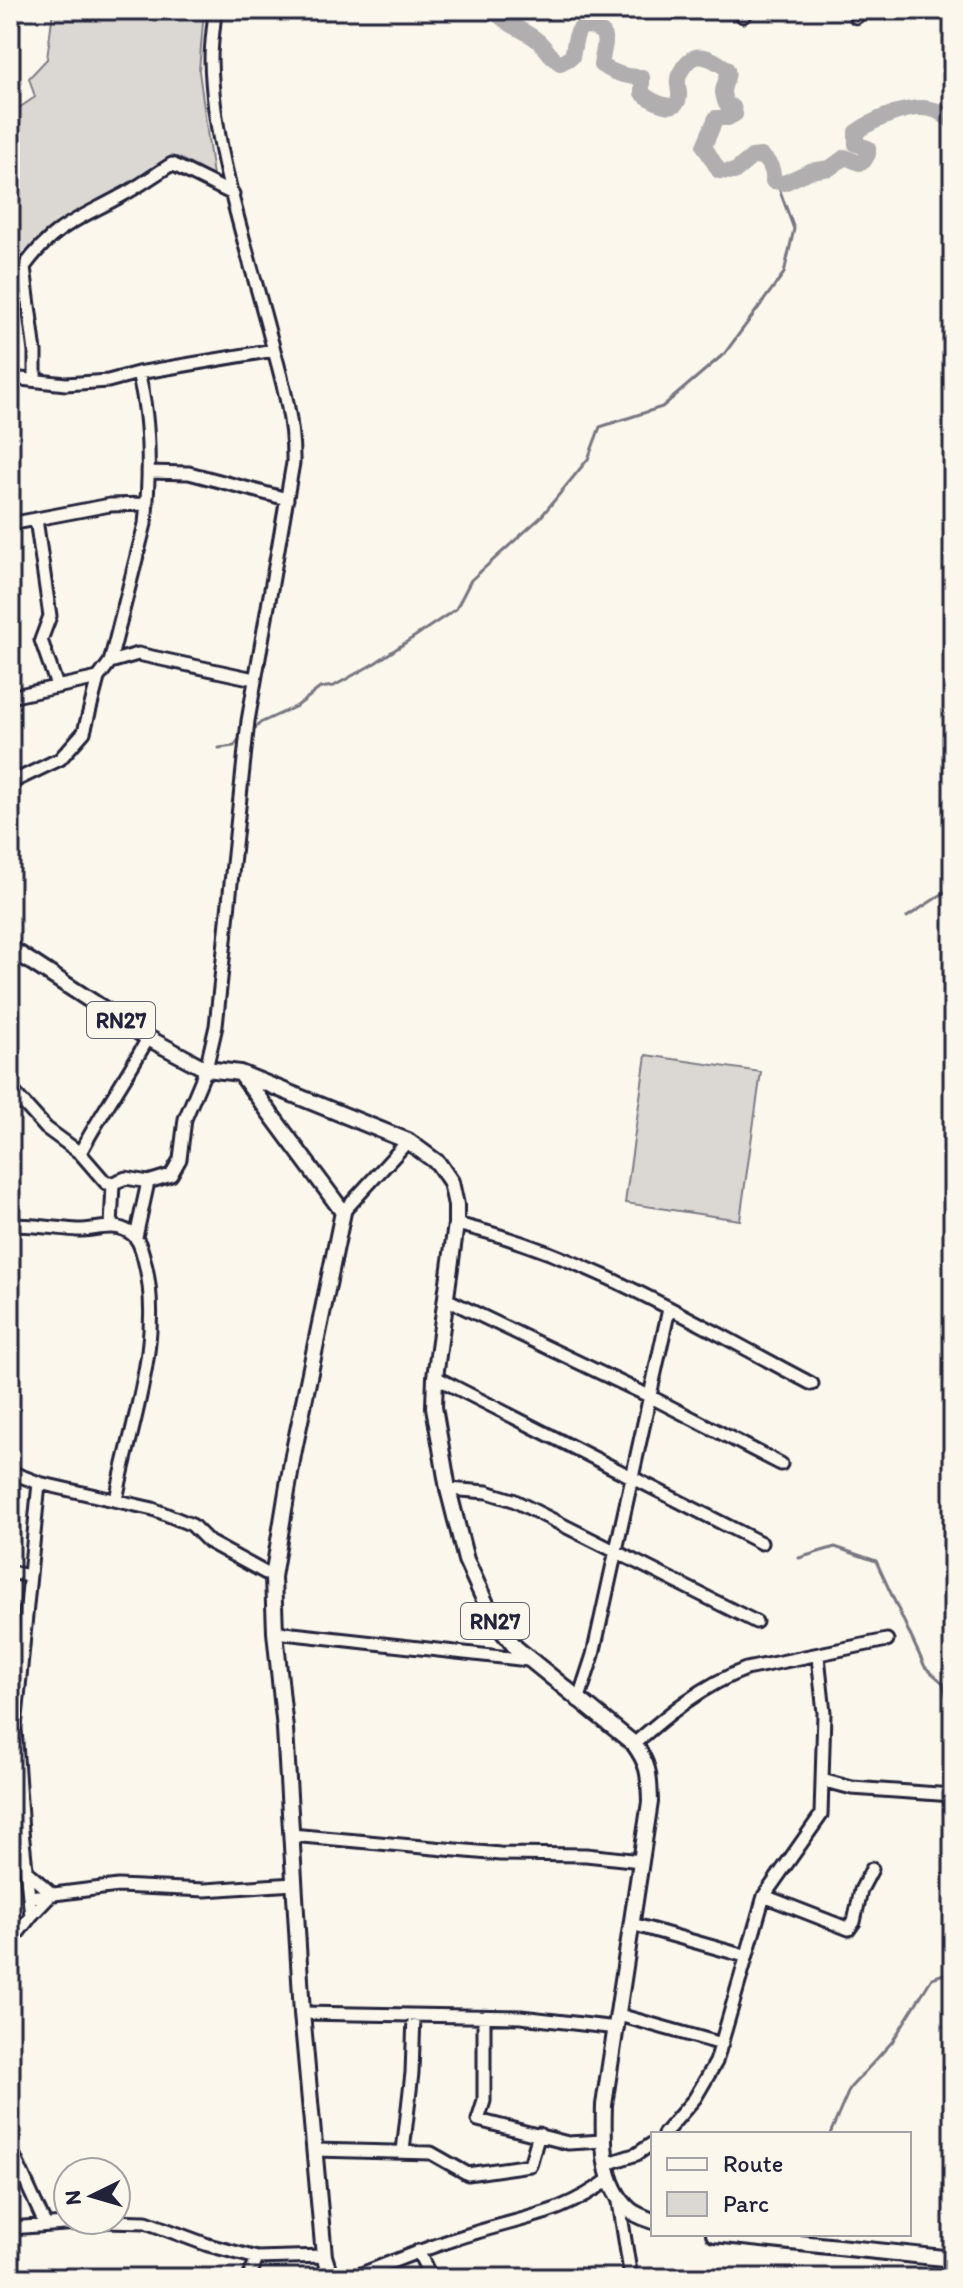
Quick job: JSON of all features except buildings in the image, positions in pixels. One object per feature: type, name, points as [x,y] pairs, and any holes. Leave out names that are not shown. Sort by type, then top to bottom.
[{"type":"main road","name":"RN27","points":[[10,948],[148,1038],[206,1069],[240,1073],[408,1141],[438,1163],[451,1182],[456,1224],[435,1377],[434,1407],[448,1489],[466,1560],[493,1619],[528,1660],[634,1744],[646,1760],[649,1771],[650,1802],[604,2105],[603,2141],[608,2171],[618,2196]]},
{"type":"main road","points":[[240,1073],[343,1212],[293,1455],[273,1577],[302,2013],[324,2256],[331,2278]]},
{"type":"main road","points":[[618,2196],[631,2212],[651,2220]]},
{"type":"main road","points":[[733,2236],[953,2259]]},
{"type":"street","points":[[10,1088],[15,1099],[46,1128],[80,1153],[106,1183],[126,1178],[148,1182],[171,1175],[180,1159],[185,1119],[206,1069],[216,1026],[254,679],[293,463],[294,435],[221,145],[211,55],[215,10]]},
{"type":"street","points":[[35,380],[35,352],[24,267],[47,240],[71,220],[121,196],[172,164],[233,194]]},
{"type":"street","points":[[10,380],[66,384],[108,381],[274,350]]},
{"type":"street","points":[[10,783],[60,759],[84,732],[98,678],[110,662],[147,504],[145,401],[138,373]]},
{"type":"street","points":[[148,472],[189,473],[287,499]]},
{"type":"street","points":[[10,524],[110,505],[147,504]]},
{"type":"street","points":[[36,519],[50,616],[41,640],[57,686]]},
{"type":"street","points":[[110,662],[138,654],[254,679]]},
{"type":"street","points":[[10,697],[98,678]]},
{"type":"street","points":[[80,1153],[148,1038]]},
{"type":"street","points":[[343,1212],[408,1141]]},
{"type":"street","points":[[116,1500],[152,1322],[148,1272],[136,1237],[148,1182]]},
{"type":"street","points":[[111,1227],[113,1183]]},
{"type":"street","points":[[456,1224],[490,1232],[606,1276],[812,1384]]},
{"type":"street","points":[[10,1225],[80,1230],[111,1227],[124,1229],[136,1237]]},
{"type":"street","points":[[446,1299],[651,1397],[781,1464]]},
{"type":"street","points":[[578,1701],[593,1655],[669,1309]]},
{"type":"street","points":[[435,1377],[761,1543]]},
{"type":"street","points":[[10,1472],[39,1483],[153,1509],[192,1525],[209,1542],[273,1577]]},
{"type":"street","points":[[31,1916],[27,1872],[16,1832],[13,1739],[39,1483]]},
{"type":"street","points":[[448,1489],[487,1492],[513,1500],[756,1622]]},
{"type":"street","points":[[10,1572],[29,1576]]},
{"type":"street","points":[[275,1632],[528,1660]]},
{"type":"street","points":[[634,1744],[672,1710],[724,1677],[746,1669],[887,1640]]},
{"type":"street","points":[[666,2132],[695,2098],[716,2062],[764,1896],[821,1815],[824,1713],[818,1656]]},
{"type":"street","points":[[822,1780],[852,1788],[953,1795]]},
{"type":"street","points":[[291,1835],[500,1854],[586,1855],[641,1861]]},
{"type":"street","points":[[764,1896],[849,1929],[854,1922],[861,1890],[872,1869]]},
{"type":"street","points":[[27,1872],[52,1894]]},
{"type":"street","points":[[30,1897],[118,1886],[205,1890],[294,1884]]},
{"type":"street","points":[[10,1943],[52,1894]]},
{"type":"street","points":[[632,1924],[745,1956]]},
{"type":"street","points":[[302,2013],[618,2021],[722,2044]]},
{"type":"street","points":[[403,2151],[412,2073],[414,2016]]},
{"type":"street","points":[[484,2017],[484,2101],[478,2120],[568,2143],[603,2141]]},
{"type":"street","points":[[315,2150],[431,2153],[468,2174],[530,2165],[539,2134]]},
{"type":"street","points":[[351,2278],[474,2232],[560,2210],[589,2195],[608,2171],[651,2144]]},
{"type":"street","points":[[10,2147],[45,2224]]},
{"type":"street","points":[[618,2196],[631,2278]]},
{"type":"street","points":[[10,2228],[106,2221],[146,2222],[208,2245],[257,2258],[324,2256]]},
{"type":"street","points":[[418,2251],[431,2278]]},
{"type":"street","points":[[249,2278],[257,2258]]},
{"type":"green space","points":[[53,10],[204,10],[199,71],[213,176],[177,157],[69,221],[24,261],[10,240],[10,114],[35,97],[29,78],[47,59]]},
{"type":"green space","points":[[646,1055],[761,1072],[740,1220],[625,1203]]},
{"type":"waterway","points":[[494,10],[537,40],[560,63],[572,57],[578,31],[587,26],[594,28],[603,33],[605,43],[601,65],[631,77],[642,77],[642,93],[668,106],[677,103],[679,76],[691,59],[704,57],[725,67],[728,74],[723,94],[726,104],[733,107],[735,114],[728,118],[716,118],[704,146],[719,171],[734,172],[752,157],[761,156],[771,167],[773,181],[784,183],[810,171],[830,168],[845,157],[859,163],[864,161],[868,148],[856,144],[856,132],[892,114],[930,109],[953,122]]},
{"type":"waterway","points":[[252,732],[260,723],[297,706],[320,688],[334,686],[375,663],[456,609],[471,580],[540,518],[588,459],[600,427],[662,407],[725,353],[784,273],[794,229],[777,183]]},
{"type":"waterway","points":[[219,748],[234,746],[241,736]]},
{"type":"waterway","points":[[907,917],[953,887]]},
{"type":"waterway","points":[[799,1558],[835,1547],[876,1561],[925,1667],[943,1683],[953,1719]]},
{"type":"waterway","points":[[831,2132],[850,2088],[892,2042],[932,1978],[953,1971]]}]
